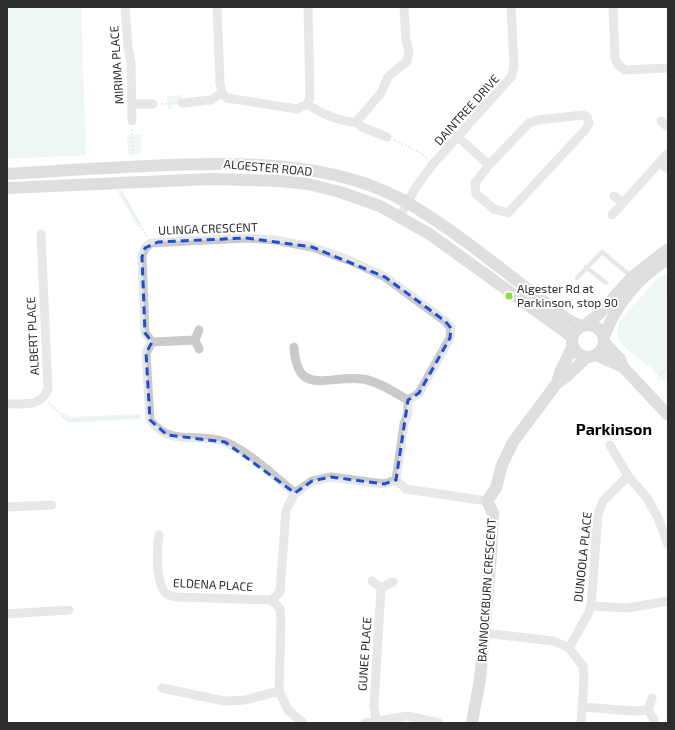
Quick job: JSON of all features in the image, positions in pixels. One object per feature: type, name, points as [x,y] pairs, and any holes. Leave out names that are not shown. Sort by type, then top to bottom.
[{"type":"main road","name":"ALGESTER ROAD","points":[[7,174],[201,164],[276,166],[300,169],[342,178],[372,187],[407,203],[452,232],[568,320],[583,326]]},
{"type":"main road","name":"ALGESTER ROAD","points":[[7,188],[203,179],[280,181],[308,184],[340,192],[380,206],[431,235],[573,342]]},
{"type":"main road","points":[[623,367],[592,356],[578,353],[573,342],[574,333],[599,314],[668,249]]},
{"type":"main road","points":[[592,356],[600,352],[610,322],[635,280],[668,259]]},
{"type":"main road","points":[[583,326],[595,326],[599,329],[604,340],[620,359],[623,367],[668,414]]},
{"type":"main road","name":"BANNOCKBURN CRESCENT","points":[[557,383],[560,372],[573,342]]},
{"type":"main road","name":"BANNOCKBURN CRESCENT","points":[[470,723],[480,680],[493,518],[487,501],[496,488],[502,465],[513,442],[557,383],[592,356]]},
{"type":"street","name":"MIRIMA PLACE","points":[[125,7],[128,47],[131,63],[132,121]]},
{"type":"street","points":[[217,7],[220,83],[222,93],[227,98],[297,109],[307,104],[310,98],[308,7]]},
{"type":"street","points":[[356,122],[381,93],[388,78],[407,61],[409,52],[406,40],[404,7]]},
{"type":"street","name":"DAINTREE DRIVE","points":[[400,216],[416,187],[433,164],[512,76],[514,64],[510,7]]},
{"type":"street","points":[[613,7],[615,58],[618,65],[626,70],[668,68]]},
{"type":"street","points":[[182,103],[211,100],[222,93]]},
{"type":"street","points":[[132,104],[153,104]]},
{"type":"street","points":[[307,104],[316,110],[346,122],[356,122],[362,127],[387,137]]},
{"type":"street","points":[[583,115],[587,117],[589,123],[586,129],[508,213],[494,209],[476,194],[475,183],[489,165],[529,123],[538,120],[583,115]]},
{"type":"street","points":[[458,137],[489,165]]},
{"type":"street","points":[[612,215],[668,153]]},
{"type":"street","points":[[660,162],[668,169]]},
{"type":"street","points":[[614,196],[622,203]]},
{"type":"street","name":"ALBERT PLACE","points":[[41,234],[48,388],[44,398]]},
{"type":"street","name":"ULINGA CRESCENT","points":[[152,342],[145,333],[142,257],[145,248],[151,243],[246,238],[275,240],[312,247],[351,261],[385,277],[445,321],[451,328],[450,338],[419,394],[408,400]]},
{"type":"street","points":[[199,330],[197,345],[152,342],[146,353],[150,420],[157,428],[167,435],[216,439],[226,442],[239,449],[295,493]]},
{"type":"street","points":[[294,347],[299,373],[308,379],[321,381],[362,379],[376,382],[408,400],[408,413],[404,424],[396,480]]},
{"type":"street","points":[[7,404],[36,403],[44,398]]},
{"type":"street","points":[[610,444],[628,476],[647,498],[658,518],[668,545]]},
{"type":"street","name":"DUNOOLA PLACE","points":[[569,648],[588,614],[590,606],[598,514],[603,501],[628,476]]},
{"type":"street","points":[[303,723],[288,710],[280,691],[281,620],[280,609],[272,600],[280,592],[286,510],[295,493],[312,481],[331,477],[384,484],[396,480]]},
{"type":"street","points":[[396,480],[406,488],[487,501]]},
{"type":"street","points":[[7,507],[52,505]]},
{"type":"street","name":"ELDENA PLACE","points":[[159,535],[157,552],[160,577],[163,589],[167,595],[176,597],[272,600]]},
{"type":"street","points":[[372,581],[382,588],[393,582]]},
{"type":"street","name":"GUNEE PLACE","points":[[376,721],[374,705],[382,588]]},
{"type":"street","points":[[590,606],[627,608],[668,601]]},
{"type":"street","points":[[7,614],[69,610]]},
{"type":"street","points":[[484,633],[554,641],[569,648],[583,666],[584,679],[581,723]]},
{"type":"street","points":[[162,688],[224,701],[246,700],[280,691]]},
{"type":"street","points":[[652,698],[648,710],[654,720]]},
{"type":"street","points":[[582,707],[634,711],[648,710]]},
{"type":"street","points":[[365,723],[408,716],[439,723]]},
{"type":"lane","points":[[576,278],[600,253],[604,252],[635,280]]},
{"type":"lane","points":[[586,267],[606,283]]},
{"type":"path","points":[[153,104],[182,103]]},
{"type":"path","points":[[132,121],[134,160]]},
{"type":"path","points":[[387,137],[421,153],[433,164]]},
{"type":"path","points":[[122,194],[151,243]]},
{"type":"path","points":[[668,283],[666,286],[668,294]]},
{"type":"path","points":[[658,379],[668,365]]},
{"type":"path","points":[[44,398],[67,420],[149,415]]},
{"type":"highlighted area","points":[[246,238],[312,247],[385,277],[445,321],[451,328],[450,338],[419,393],[408,400],[396,480],[384,484],[331,477],[312,481],[295,493],[225,442],[167,435],[150,420],[146,353],[152,342],[145,333],[142,257],[145,248],[158,242]]},
{"type":"shaded area","points":[[7,7],[81,7],[86,155],[7,159]]},
{"type":"shaded area","points":[[181,95],[181,103],[172,105],[172,109],[168,109],[167,96]]},
{"type":"shaded area","points":[[127,135],[141,135],[141,154],[128,154]]},
{"type":"shaded area","points":[[114,190],[125,190],[123,193],[142,224],[137,226],[118,192]]},
{"type":"shaded area","points":[[668,272],[668,384],[651,368],[626,349],[619,340],[617,334],[619,321],[657,279]]},
{"type":"shaded area","points":[[64,412],[71,417],[141,414],[141,419],[69,423],[61,416]]},
{"type":"place","name":"Algester Rd at Parkinson, stop 90","points":[[509,296]]},
{"type":"district","name":"Parkinson","points":[[614,429]]}]
